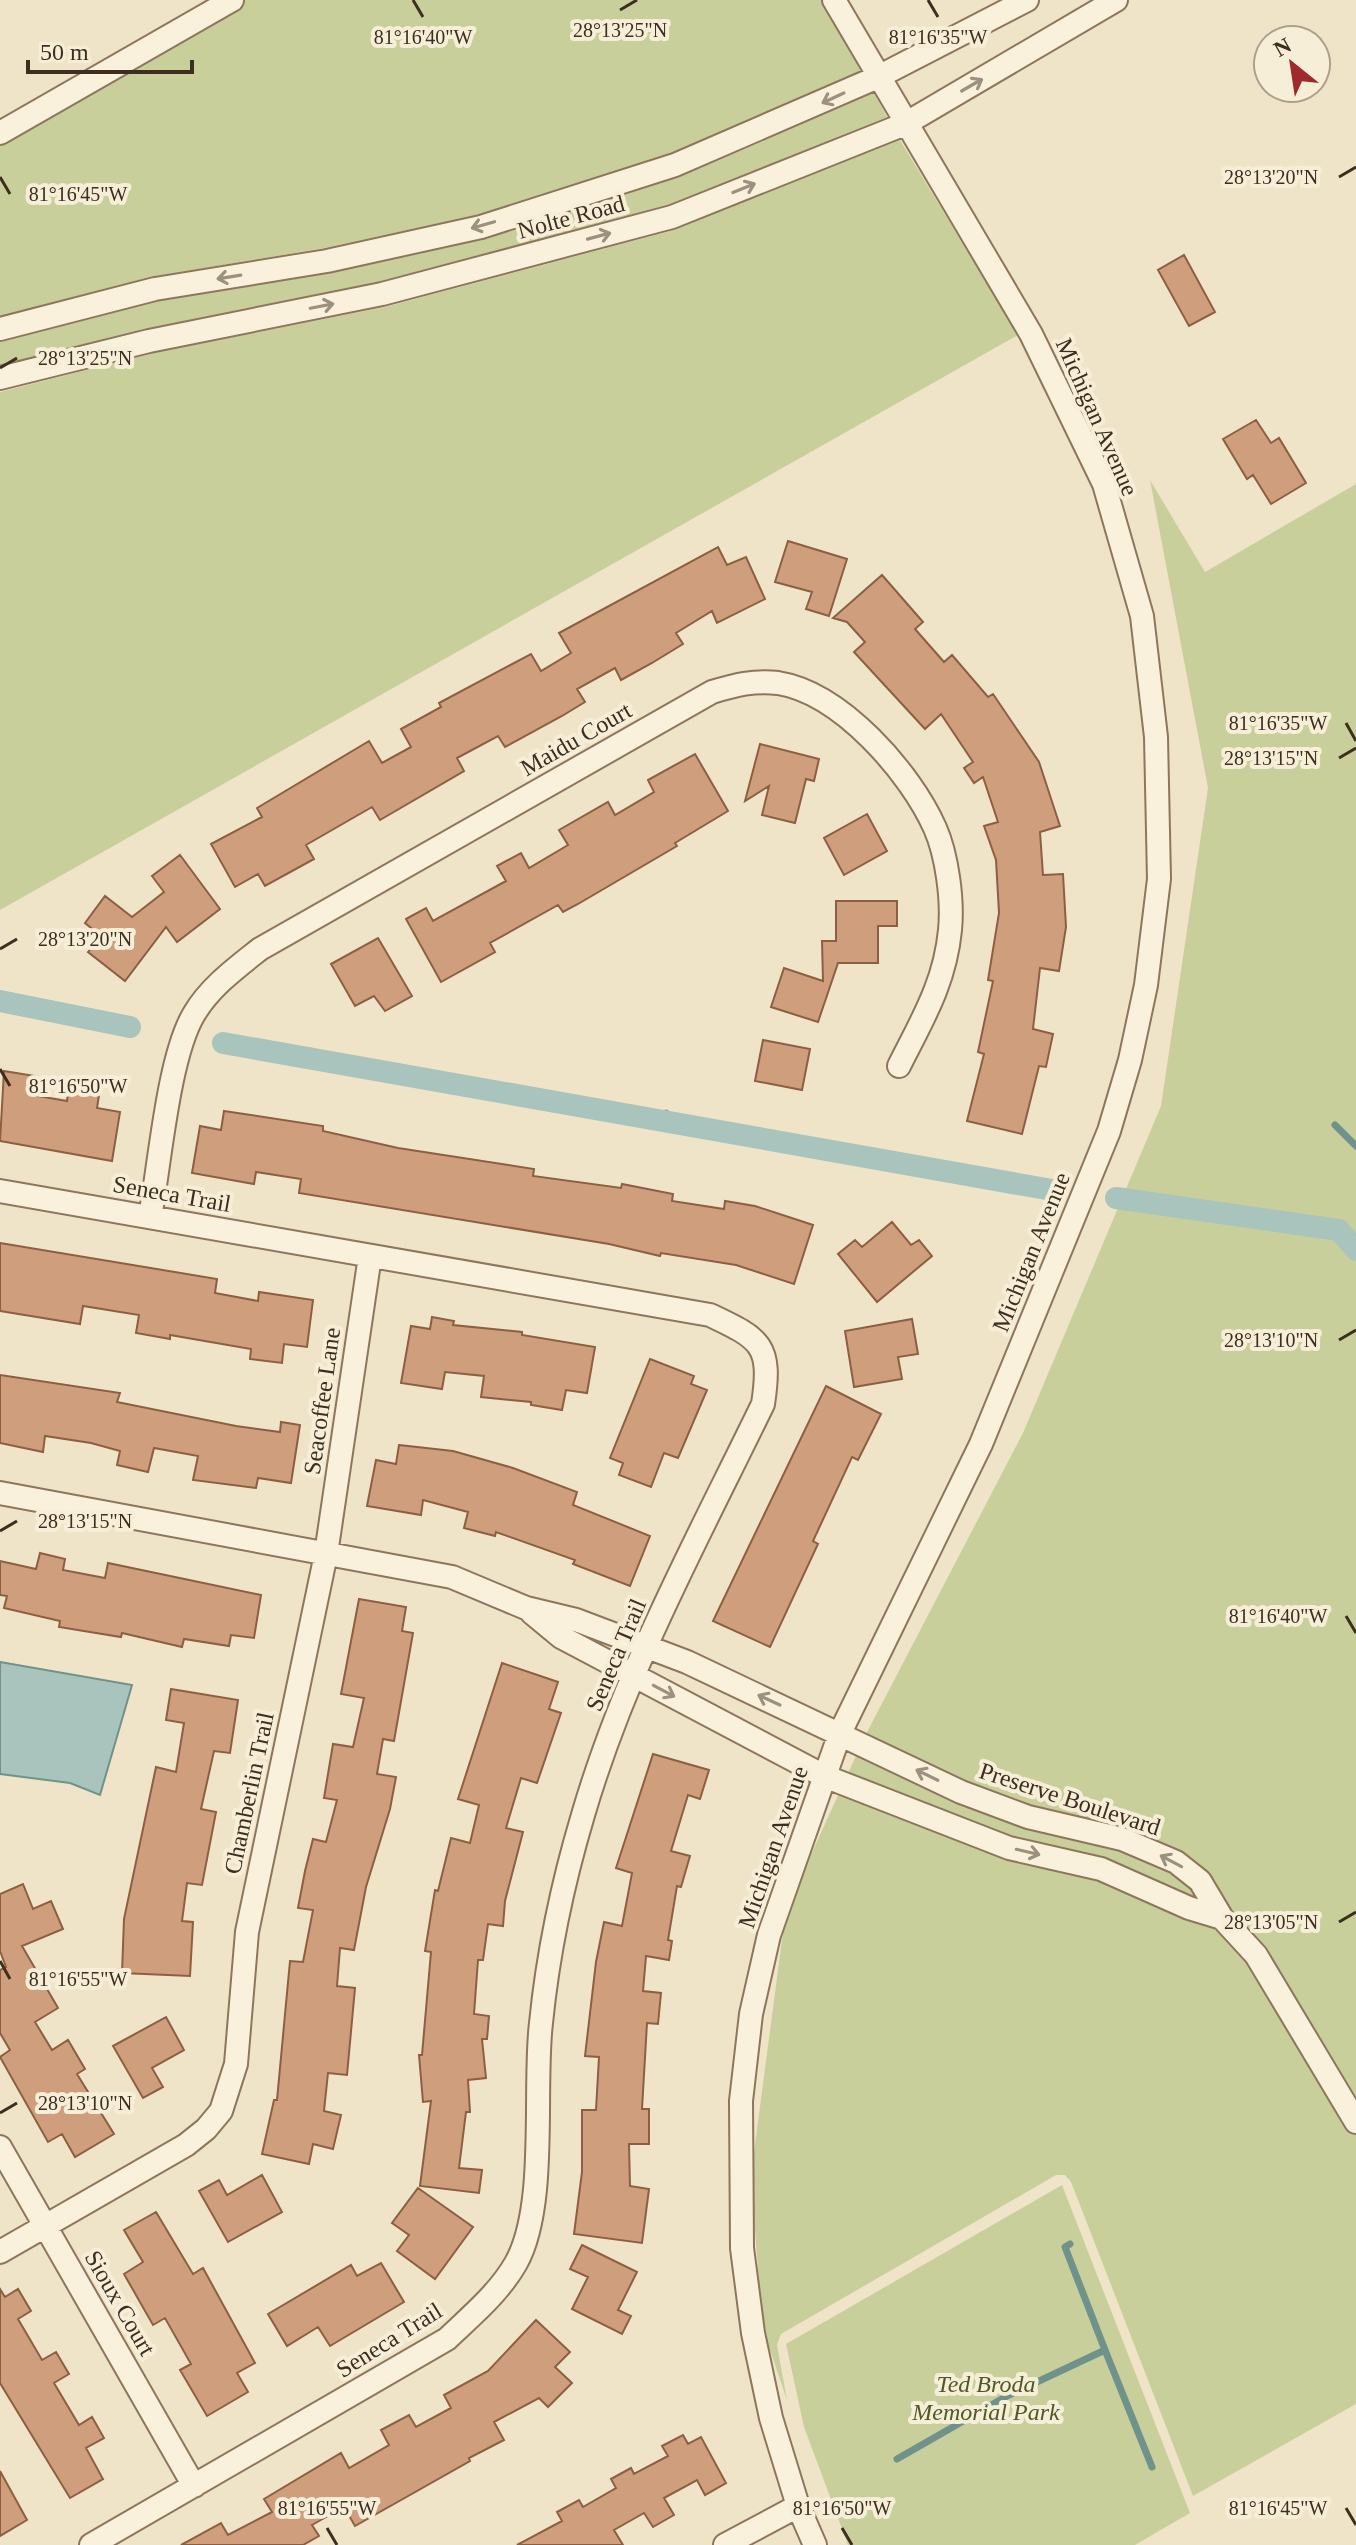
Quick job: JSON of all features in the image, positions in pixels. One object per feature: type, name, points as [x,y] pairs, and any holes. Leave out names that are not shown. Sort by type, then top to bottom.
[{"type":"street","points":[[0,133],[232,0]]},
{"type":"street","name":"Michigan Avenue","points":[[815,2545],[798,2506],[771,2418],[753,2333],[742,2248],[741,2115],[751,2014],[769,1935],[840,1733],[981,1444],[1109,1131],[1130,1060],[1146,985],[1159,879],[1156,737],[1142,616],[1104,484],[1031,334],[834,0]]},
{"type":"street","name":"Nolte Road","points":[[0,329],[155,289],[327,261],[481,227],[675,165],[878,77],[1027,0]]},
{"type":"street","name":"Nolte Road","points":[[0,378],[149,341],[382,294],[668,218],[905,124],[1116,0]]},
{"type":"street","name":"Maidu Court","points":[[150,1217],[181,1039],[196,1011],[223,978],[260,949],[712,692],[749,681],[781,684],[814,694],[855,722],[916,791],[936,831],[947,882],[950,928],[946,956],[941,983],[899,1066]]},
{"type":"street","name":"Seneca Trail","points":[[0,1191],[710,1315],[741,1329],[761,1347],[768,1368],[763,1404],[645,1646],[583,1815],[557,1922],[540,2023],[537,2164],[529,2222],[517,2261],[494,2293],[447,2339],[91,2545]]},
{"type":"street","name":"Seacoffee Lane","points":[[326,1554],[370,1256]]},
{"type":"street","points":[[0,1493],[452,1577],[526,1608]]},
{"type":"street","name":"Chamberlin Trail","points":[[0,2252],[186,2145],[206,2129],[221,2111],[236,2064],[247,1932],[326,1554]]},
{"type":"street","name":"Preserve Boulevard","points":[[526,1608],[576,1620],[687,1662],[961,1792],[1028,1817],[1122,1839],[1176,1862],[1200,1881],[1222,1918],[1256,1955],[1356,2122]]},
{"type":"street","name":"Preserve Boulevard","points":[[526,1608],[561,1637],[824,1776],[988,1840],[1101,1869],[1189,1908],[1222,1918]]},
{"type":"street","points":[[988,1840],[1000,1806]]},
{"type":"street","name":"Sioux Court","points":[[0,2147],[194,2486]]},
{"type":"street","points":[[725,2545],[798,2506]]},
{"type":"green space","points":[[245,0],[821,0],[861,71],[670,154],[477,215],[324,248],[151,277],[0,316],[0,139]]},
{"type":"green space","points":[[874,93],[887,117],[667,205],[378,282],[146,329],[0,365],[0,342],[158,301],[330,273],[486,239],[680,177]]},
{"type":"green space","points":[[900,140],[1018,335],[0,910],[0,392],[153,353],[385,307],[667,232]]},
{"type":"green space","points":[[1150,480],[1205,572],[1356,484],[1356,2404],[1193,2496],[1071,2182],[1065,2175],[1056,2175],[781,2334],[777,2345],[787,2400],[768,2344],[760,2297],[751,2175],[783,1932],[804,1870],[865,1736],[1023,1433],[1161,1106],[1208,788]]},
{"type":"green space","name":"Ted Broda Memorial Park","points":[[1062,2185],[1190,2513],[1135,2545],[848,2545],[804,2427],[786,2344]]},
{"type":"water","points":[[0,1662],[132,1685],[100,1795],[70,1783],[0,1774]]},
{"type":"building","points":[[1184,255],[1215,312],[1189,326],[1158,270]]},
{"type":"building","points":[[1256,420],[1271,443],[1279,438],[1306,483],[1271,504],[1253,475],[1247,479],[1223,439]]},
{"type":"building","points":[[788,541],[847,559],[829,616],[806,609],[812,592],[775,582]]},
{"type":"building","points":[[718,547],[727,565],[746,557],[765,599],[717,623],[712,611],[676,633],[683,644],[652,663],[621,680],[615,668],[577,689],[585,702],[562,716],[505,747],[498,736],[457,758],[464,771],[380,820],[372,807],[306,845],[314,859],[265,886],[258,874],[235,887],[211,844],[262,817],[257,808],[369,741],[382,763],[411,747],[401,729],[441,707],[439,703],[531,654],[541,671],[571,653],[559,633]]},
{"type":"building","points":[[882,575],[923,622],[915,629],[944,662],[952,655],[988,697],[993,694],[1039,762],[1060,826],[1040,832],[1043,875],[1063,874],[1066,927],[1059,971],[1040,968],[1033,1029],[1053,1034],[1046,1067],[1039,1066],[1022,1134],[967,1121],[984,1054],[978,1052],[993,981],[988,980],[999,913],[996,860],[984,826],[998,822],[983,777],[974,783],[964,768],[973,762],[941,714],[925,729],[854,652],[865,642],[847,622],[833,618]]},
{"type":"building","points":[[760,744],[819,759],[814,781],[806,779],[795,823],[762,815],[769,786],[745,801]]},
{"type":"building","points":[[695,754],[728,811],[675,843],[677,846],[578,904],[563,912],[558,905],[490,943],[495,952],[441,982],[406,919],[426,908],[433,921],[506,881],[497,866],[521,853],[529,868],[568,845],[559,830],[608,802],[615,815],[654,792],[648,780]]},
{"type":"building","points":[[867,814],[887,851],[844,875],[824,838]]},
{"type":"building","points":[[180,855],[220,909],[177,942],[166,927],[125,981],[88,952],[101,936],[85,923],[105,896],[132,917],[164,892],[152,876]]},
{"type":"building","points":[[836,901],[897,901],[897,926],[878,926],[878,963],[838,963],[818,1022],[771,1007],[784,968],[823,981],[822,941],[836,941]]},
{"type":"building","points":[[378,938],[412,996],[385,1011],[374,996],[355,1006],[331,964]]},
{"type":"building","points":[[763,1040],[810,1049],[802,1090],[755,1081]]},
{"type":"building","points":[[4,1071],[35,1076],[32,1095],[67,1101],[69,1084],[100,1089],[97,1108],[120,1112],[112,1161],[0,1141]]},
{"type":"building","points":[[224,1111],[323,1126],[323,1131],[398,1148],[534,1169],[533,1176],[621,1188],[622,1184],[673,1194],[672,1201],[724,1209],[725,1201],[755,1206],[813,1225],[794,1284],[736,1265],[661,1253],[660,1256],[609,1244],[299,1193],[301,1179],[256,1172],[254,1184],[192,1173],[200,1126],[221,1130]]},
{"type":"building","points":[[892,1222],[911,1245],[919,1240],[932,1256],[877,1302],[838,1254],[855,1240],[862,1247]]},
{"type":"building","points":[[0,1243],[217,1279],[215,1293],[258,1301],[259,1292],[313,1300],[307,1347],[284,1344],[282,1363],[250,1359],[251,1349],[170,1335],[170,1339],[136,1333],[139,1315],[83,1306],[80,1324],[0,1311]]},
{"type":"building","points":[[432,1317],[454,1321],[453,1325],[522,1332],[522,1335],[595,1347],[587,1393],[566,1390],[562,1410],[531,1405],[531,1402],[481,1397],[484,1376],[445,1372],[442,1389],[401,1383],[411,1326],[430,1329]]},
{"type":"building","points":[[912,1319],[918,1354],[898,1357],[902,1379],[854,1387],[845,1331]]},
{"type":"building","points":[[650,1359],[694,1376],[691,1384],[707,1390],[678,1458],[664,1453],[651,1487],[619,1475],[623,1463],[610,1458]]},
{"type":"building","points":[[0,1375],[120,1393],[117,1402],[236,1426],[280,1432],[281,1422],[300,1425],[291,1483],[258,1478],[256,1488],[193,1480],[198,1456],[154,1448],[148,1472],[117,1465],[120,1451],[91,1443],[45,1436],[43,1452],[0,1443]]},
{"type":"building","points":[[826,1386],[881,1414],[858,1460],[852,1457],[813,1541],[818,1544],[770,1647],[713,1621]]},
{"type":"building","points":[[399,1445],[453,1451],[513,1468],[577,1492],[573,1505],[650,1536],[630,1586],[573,1564],[575,1560],[496,1532],[495,1536],[464,1528],[468,1512],[423,1500],[421,1515],[367,1506],[376,1460],[396,1464]]},
{"type":"building","points":[[40,1553],[65,1559],[63,1570],[105,1578],[108,1563],[261,1595],[254,1638],[231,1635],[229,1646],[184,1639],[182,1647],[122,1633],[121,1637],[59,1627],[60,1621],[4,1608],[7,1596],[0,1595],[0,1561],[36,1569]]},
{"type":"building","points":[[359,1599],[406,1607],[402,1631],[413,1633],[394,1741],[383,1739],[377,1774],[396,1777],[390,1809],[366,1887],[354,1950],[340,1948],[337,1986],[355,1988],[347,2075],[328,2073],[324,2111],[341,2115],[333,2149],[313,2144],[309,2164],[262,2154],[274,2100],[277,2100],[290,1961],[303,1962],[313,1910],[298,1908],[305,1871],[313,1839],[326,1842],[337,1800],[324,1798],[333,1744],[353,1747],[364,1698],[341,1694]]},
{"type":"building","points":[[502,1663],[558,1682],[549,1709],[561,1713],[537,1783],[521,1778],[506,1828],[523,1832],[505,1901],[503,1926],[488,1924],[483,1960],[478,1960],[474,2014],[489,2016],[487,2039],[482,2039],[486,2078],[468,2080],[470,2112],[466,2112],[459,2168],[482,2170],[479,2193],[420,2186],[431,2101],[423,2102],[419,2055],[422,2055],[431,1952],[425,1951],[435,1890],[438,1891],[451,1838],[470,1843],[479,1805],[458,1799]]},
{"type":"building","points":[[171,1689],[238,1700],[230,1753],[214,1751],[201,1809],[216,1812],[202,1885],[187,1883],[182,1921],[193,1922],[190,1976],[122,1973],[124,1919],[156,1767],[176,1772],[184,1723],[166,1720]]},
{"type":"building","points":[[653,1754],[709,1770],[700,1799],[688,1795],[671,1851],[690,1856],[681,1887],[677,1886],[668,1940],[672,1941],[669,1960],[646,1956],[643,1991],[661,1993],[658,2024],[647,2023],[642,2109],[649,2109],[649,2144],[629,2144],[630,2186],[649,2189],[642,2243],[574,2234],[582,2172],[582,2110],[596,2110],[599,2057],[585,2056],[596,1962],[604,1922],[622,1926],[632,1873],[616,1868]]},
{"type":"building","points":[[23,1884],[33,1909],[51,1901],[63,1929],[22,1946],[58,2008],[35,2022],[52,2050],[68,2040],[85,2069],[77,2074],[114,2134],[75,2157],[62,2134],[48,2142],[0,2057],[10,2050],[0,2033],[0,1970],[6,1967],[0,1951],[0,1894]]},
{"type":"building","points":[[166,2017],[184,2050],[152,2068],[163,2087],[143,2098],[113,2046]]},
{"type":"building","points":[[262,2175],[282,2212],[228,2242],[199,2191],[219,2180],[227,2195]]},
{"type":"building","points":[[418,2188],[473,2227],[435,2279],[397,2251],[409,2235],[392,2223]]},
{"type":"building","points":[[156,2212],[193,2274],[203,2268],[255,2363],[237,2373],[248,2392],[207,2416],[180,2370],[191,2364],[165,2318],[153,2325],[124,2274],[143,2262],[124,2230]]},
{"type":"building","points":[[582,2245],[637,2272],[618,2310],[631,2316],[622,2334],[572,2309],[588,2277],[570,2269]]},
{"type":"building","points":[[381,2263],[404,2302],[330,2346],[318,2327],[287,2346],[268,2314],[351,2265],[357,2276]]},
{"type":"building","points":[[0,2289],[5,2297],[18,2289],[31,2311],[18,2319],[42,2360],[56,2352],[69,2374],[54,2383],[79,2425],[92,2417],[104,2438],[86,2448],[103,2479],[70,2498],[0,2383]]},
{"type":"building","points":[[536,2320],[570,2352],[555,2367],[572,2383],[548,2407],[539,2398],[494,2422],[504,2440],[355,2526],[344,2507],[312,2525],[319,2536],[303,2545],[181,2545],[221,2523],[228,2535],[272,2512],[264,2499],[341,2453],[349,2468],[389,2445],[381,2430],[409,2415],[416,2427],[451,2408],[444,2395],[488,2371]]},
{"type":"building","points":[[683,2435],[688,2444],[701,2437],[726,2483],[705,2495],[697,2480],[664,2498],[674,2515],[653,2527],[644,2513],[614,2530],[623,2545],[517,2545],[562,2521],[557,2512],[579,2500],[583,2507],[616,2488],[611,2479],[631,2468],[634,2474],[668,2456],[662,2446]]},
{"type":"building","points":[[0,2471],[27,2520],[0,2536]]},
{"type":"waterway","points":[[0,1001],[130,1027]]},
{"type":"waterway","points":[[223,1043],[1052,1190]]},
{"type":"waterway","points":[[664,1120],[666,1113]]},
{"type":"waterway","points":[[1335,1125],[1356,1146]]},
{"type":"waterway","points":[[1116,1198],[1339,1230],[1356,1250]]},
{"type":"waterway","points":[[897,2459],[1007,2396],[1105,2350],[1065,2247],[1070,2244]]},
{"type":"waterway","points":[[1105,2350],[1152,2467]]}]
